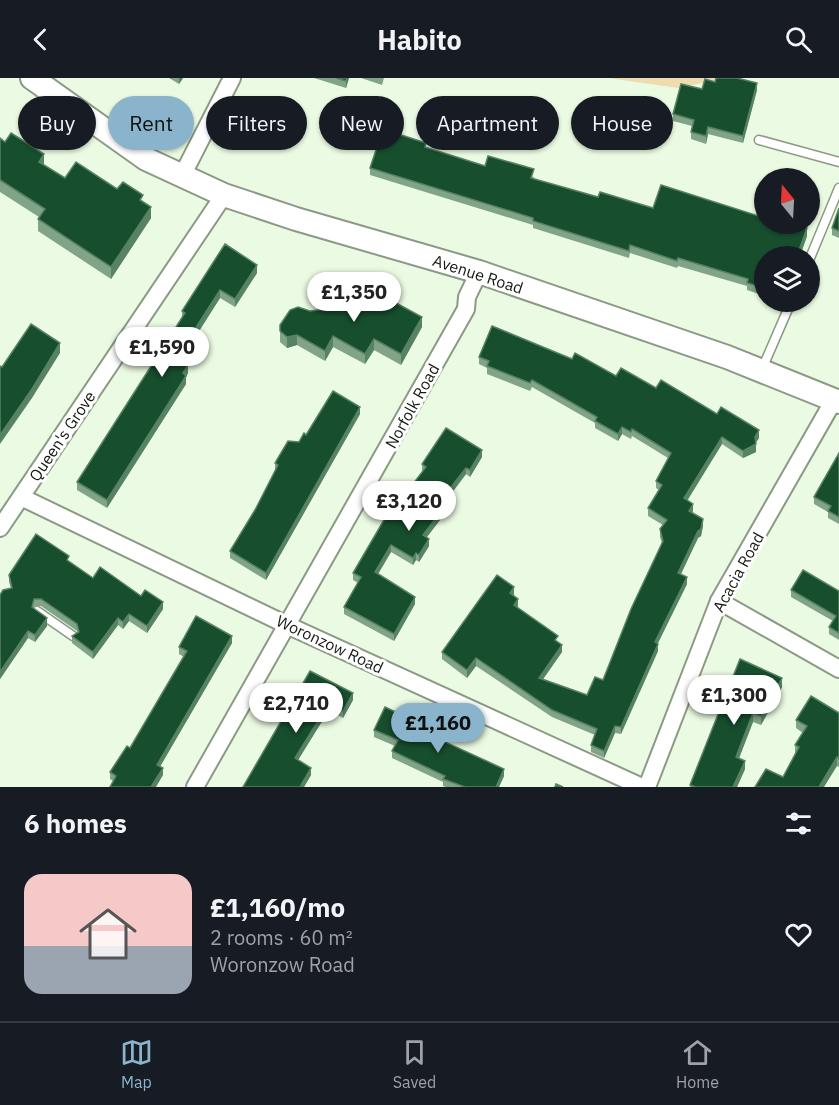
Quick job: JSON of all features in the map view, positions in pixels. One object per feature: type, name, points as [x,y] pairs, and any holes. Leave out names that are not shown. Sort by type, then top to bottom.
[{"type":"main road","name":"Avenue Road","points":[[32,78],[114,139],[146,159],[224,195],[296,219],[479,273],[762,369],[836,401]]},
{"type":"street","points":[[182,176],[232,78]]},
{"type":"street","name":"Queen's Grove","points":[[0,528],[224,195]]},
{"type":"street","name":"Norfolk Road","points":[[195,787],[289,626],[466,309],[467,297],[479,273]]},
{"type":"street","name":"Acacia Road","points":[[644,787],[719,601],[836,401]]},
{"type":"street","name":"Woronzow Road","points":[[21,498],[289,626],[644,787]]},
{"type":"street","points":[[719,601],[839,669]]},
{"type":"lane","points":[[759,141],[839,162]]},
{"type":"lane","points":[[815,246],[839,188]]},
{"type":"lane","points":[[762,369],[787,312]]},
{"type":"lane","points":[[37,611],[73,636]]},
{"type":"shaded area","points":[[608,78],[727,78],[678,88]]},
{"type":"building","points":[[716,78],[737,78],[757,83],[743,136],[708,127],[706,136],[691,132],[694,120],[673,114],[681,84],[702,89],[705,79],[715,82]]},
{"type":"building","points":[[11,133],[18,137],[18,150],[38,150],[44,154],[39,162],[65,178],[76,162],[117,189],[123,182],[143,195],[140,200],[151,207],[111,267],[38,219],[45,209],[0,180],[0,138],[5,142]]},
{"type":"building","points":[[404,136],[416,140],[416,150],[434,150],[485,166],[488,156],[534,169],[531,178],[598,197],[600,192],[653,208],[661,185],[754,215],[754,234],[805,234],[801,246],[754,246],[754,285],[747,283],[748,279],[678,258],[677,261],[630,245],[629,251],[533,221],[533,218],[370,168],[376,150],[404,150]]},
{"type":"building","points":[[839,208],[839,231],[832,228]]},
{"type":"building","points":[[225,244],[257,265],[235,299],[220,290],[184,346],[187,348],[180,360],[188,365],[183,373],[186,376],[107,500],[77,482],[185,313],[182,311]]},
{"type":"building","points":[[349,287],[385,307],[389,299],[422,317],[401,354],[374,339],[365,354],[333,336],[325,351],[297,335],[287,337],[280,331],[280,325],[290,310],[298,307],[310,311],[333,308]]},
{"type":"building","points":[[31,324],[60,343],[0,435],[0,366],[2,367]]},
{"type":"building","points":[[492,326],[572,359],[575,353],[616,376],[621,368],[656,388],[661,380],[717,414],[721,407],[759,430],[755,437],[756,444],[743,451],[722,437],[684,498],[693,504],[689,511],[703,519],[701,529],[678,573],[687,577],[655,642],[658,644],[621,727],[615,726],[604,751],[591,745],[597,729],[552,710],[476,658],[467,670],[442,652],[497,575],[514,587],[510,593],[518,599],[514,605],[558,636],[555,640],[562,645],[539,678],[587,695],[595,677],[603,680],[631,609],[663,541],[660,529],[667,520],[648,508],[662,485],[656,481],[671,453],[632,429],[631,432],[622,427],[618,434],[595,421],[597,417],[532,380],[530,383],[487,366],[489,361],[479,357]]},
{"type":"building","points":[[333,391],[360,407],[266,573],[230,551],[255,510],[278,465],[275,463],[288,441],[299,442],[304,433],[306,435]]},
{"type":"building","points":[[446,428],[482,450],[470,470],[466,468],[437,505],[443,509],[423,535],[429,539],[419,555],[416,553],[413,558],[391,545],[375,572],[415,597],[394,634],[344,607],[361,577],[353,573],[388,513],[390,514],[426,467],[422,464]]},
{"type":"building","points":[[839,453],[839,517],[828,511],[831,506],[814,497]]},
{"type":"building","points":[[36,534],[69,556],[67,560],[93,578],[100,567],[141,596],[145,590],[163,602],[147,626],[129,614],[123,622],[118,618],[93,652],[72,636],[79,632],[77,624],[41,599],[34,599],[32,607],[47,618],[35,635],[28,631],[0,672],[0,595],[3,590],[12,588],[9,575]]},
{"type":"building","points":[[803,570],[839,591],[839,633],[829,627],[836,616],[791,590]]},
{"type":"building","points":[[196,616],[232,636],[157,765],[163,768],[151,787],[110,787],[116,776],[110,772],[127,746],[130,748],[187,651],[179,647]]},
{"type":"building","points":[[740,659],[782,678],[761,716],[753,713],[736,757],[745,761],[733,787],[690,785]]},
{"type":"building","points":[[310,671],[353,693],[343,711],[329,703],[295,758],[311,768],[300,787],[243,787]]},
{"type":"building","points":[[811,696],[839,713],[839,759],[837,757],[819,787],[755,787],[766,769],[783,777],[799,747],[795,745],[807,726],[796,720]]},
{"type":"building","points":[[385,707],[400,714],[397,720],[504,769],[496,787],[465,787],[443,779],[445,776],[392,751],[398,740],[374,730]]}]
